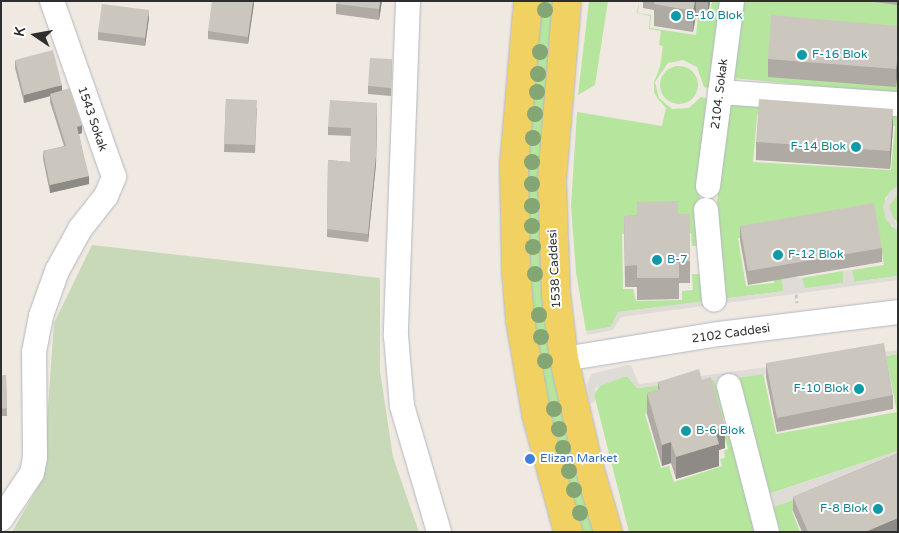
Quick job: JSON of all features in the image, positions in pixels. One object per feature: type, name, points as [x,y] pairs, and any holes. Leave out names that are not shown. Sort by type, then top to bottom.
[{"type":"main road","points":[[528,1],[514,164],[516,271],[523,339],[536,414],[568,532]]},
{"type":"main road","name":"1538 Caddesi","points":[[567,1],[552,181],[556,294],[564,359],[608,532]]},
{"type":"street","name":"1543 Sokak","points":[[1,519],[32,473],[35,457],[34,352],[40,316],[57,271],[80,228],[106,196],[114,177],[52,1]]},
{"type":"street","points":[[408,1],[396,336],[402,406],[438,532]]},
{"type":"street","name":"2104. Sokak","points":[[708,186],[732,1]]},
{"type":"street","points":[[720,92],[898,104]]},
{"type":"street","points":[[706,210],[714,300]]},
{"type":"street","name":"2102 Caddesi","points":[[564,359],[719,334],[898,312]]},
{"type":"street","points":[[729,386],[767,532]]},
{"type":"green space","points":[[540,1],[555,1],[542,134],[540,192],[597,532],[578,532],[553,442],[529,296],[527,126]]},
{"type":"green space","points":[[589,1],[608,1],[595,85],[578,95]]},
{"type":"green space","points":[[639,1],[638,13],[651,15],[650,28],[696,35],[698,17],[709,19],[712,1],[724,1],[712,89],[704,87],[697,67],[683,60],[668,63],[655,82],[659,98],[672,109],[689,108],[701,97],[710,99],[699,204],[700,246],[692,246],[691,233],[622,234],[623,289],[633,289],[636,301],[682,300],[682,291],[693,290],[692,274],[701,274],[703,302],[618,312],[611,327],[586,331],[576,272],[571,206],[577,112],[662,126],[666,108],[654,92],[654,82],[660,67],[663,46],[659,45],[661,31],[649,29],[650,16],[637,13]]},
{"type":"green space","points":[[743,1],[898,1],[898,94],[733,78]]},
{"type":"green space","points":[[679,66],[692,72],[698,85],[692,98],[679,104],[666,98],[660,85],[666,72]]},
{"type":"green space","points":[[729,102],[791,107],[790,117],[757,115],[753,162],[891,170],[895,126],[862,123],[862,112],[898,114],[898,186],[885,198],[891,226],[898,230],[898,276],[854,282],[852,270],[884,265],[875,215],[738,238],[746,286],[774,283],[773,276],[781,275],[784,291],[723,299],[717,202]]},
{"type":"green space","points":[[898,193],[898,223],[892,217],[889,206]]},
{"type":"green space","points":[[92,245],[380,278],[380,371],[393,457],[419,532],[12,532],[43,478],[54,323]]},
{"type":"green space","points":[[843,271],[844,283],[804,289],[802,278]]},
{"type":"green space","points":[[898,354],[898,451],[765,495],[738,377],[763,373],[776,434],[897,412],[886,356]]},
{"type":"green space","points":[[628,377],[637,388],[714,379],[717,382],[728,418],[719,420],[655,410],[645,414],[661,468],[669,466],[674,482],[722,466],[720,459],[725,458],[724,451],[728,449],[724,435],[732,432],[759,532],[629,532],[594,394],[601,385]]},
{"type":"green space","points":[[819,491],[815,501],[792,511],[800,532],[774,532],[767,509]]},
{"type":"shaded area","points":[[898,186],[898,193],[889,206],[898,230],[886,220],[883,206],[890,191]]},
{"type":"shaded area","points":[[852,270],[854,282],[898,276],[898,280],[621,317],[613,330],[587,335],[586,331],[611,327],[618,312],[784,291],[781,275],[802,278],[805,288],[843,283],[843,271]]},
{"type":"shaded area","points":[[898,350],[898,354],[738,378],[766,495],[898,451],[898,463],[767,509],[732,432],[724,435],[719,420],[728,418],[714,380],[637,388],[628,377],[623,377],[595,388],[595,402],[590,403],[587,385],[591,374],[627,365],[631,365],[639,384]]},
{"type":"building","points":[[212,1],[253,1],[248,37],[208,31]]},
{"type":"building","points":[[337,1],[380,1],[379,9],[336,4]]},
{"type":"building","points":[[654,1],[695,1],[693,11],[654,4]]},
{"type":"building","points":[[102,4],[149,10],[145,38],[98,32]]},
{"type":"building","points":[[771,15],[898,26],[896,69],[768,59]]},
{"type":"building","points":[[53,50],[62,85],[24,95],[15,60]]},
{"type":"building","points":[[370,58],[392,59],[391,88],[368,86]]},
{"type":"building","points":[[70,88],[82,125],[77,127],[89,176],[50,185],[43,151],[66,146],[50,94]]},
{"type":"building","points":[[226,99],[257,100],[255,145],[224,144]]},
{"type":"building","points":[[759,99],[893,109],[890,151],[756,142]]},
{"type":"building","points":[[330,100],[377,103],[376,156],[368,234],[327,229],[328,160],[350,162],[351,128],[328,127]]},
{"type":"building","name":"B-7","points":[[678,201],[678,214],[690,214],[690,261],[679,261],[679,278],[637,278],[637,265],[625,266],[624,216],[637,216],[637,202]]},
{"type":"building","points":[[874,203],[882,248],[748,271],[740,226]]},
{"type":"building","points":[[884,343],[893,395],[777,418],[766,363]]},
{"type":"building","name":"B-6 Blok","points":[[699,369],[702,380],[711,377],[725,427],[715,430],[719,444],[676,457],[671,442],[662,445],[647,393],[660,389],[658,382]]},
{"type":"building","points":[[6,375],[7,408],[1,409],[1,376]]},
{"type":"building","points":[[898,453],[898,518],[865,532],[808,532],[793,497]]},
{"type":"place","name":"B-10 Blok","points":[[676,16]]},
{"type":"place","name":"F-16 Blok","points":[[802,55]]},
{"type":"place","name":"F-14 Blok","points":[[856,147]]},
{"type":"place","name":"F-12 Blok","points":[[778,255]]},
{"type":"place","name":"B-7","points":[[657,260]]},
{"type":"place","name":"F-10 Blok","points":[[859,389]]},
{"type":"place","name":"B-6 Blok","points":[[686,431]]},
{"type":"place","name":"Elizan Market","points":[[530,459]]},
{"type":"place","name":"F-8 Blok","points":[[878,509]]}]
